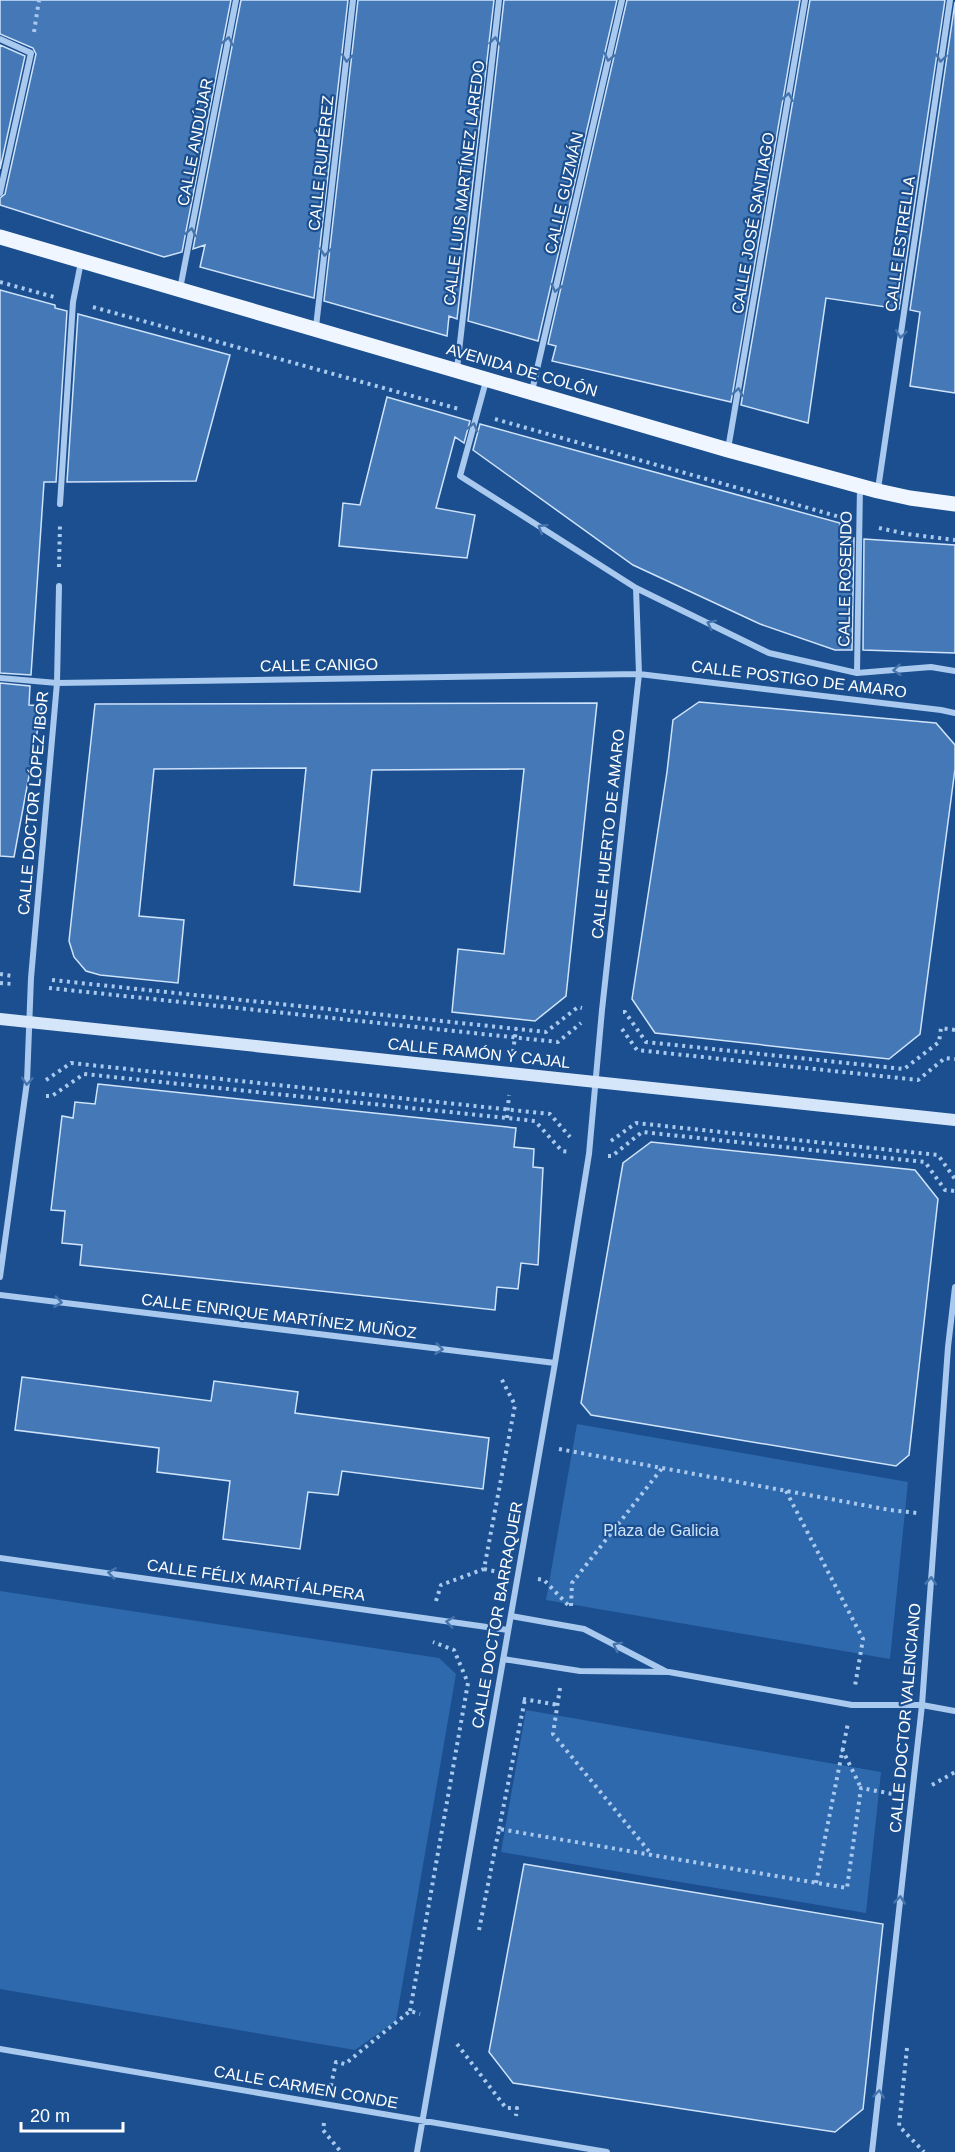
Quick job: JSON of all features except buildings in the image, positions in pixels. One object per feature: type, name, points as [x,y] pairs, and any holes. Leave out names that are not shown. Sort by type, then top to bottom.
[{"type":"main road","name":"AVENIDA DE COLÓN","points":[[0,237],[728,450],[878,491],[955,504]]},
{"type":"main road","name":"CALLE RAMÓN Y CAJAL","points":[[0,1019],[955,1120]]},
{"type":"street","name":"CALLE ANDÚJAR","points":[[180,289],[236,0]]},
{"type":"street","name":"CALLE RUIPÉREZ","points":[[316,329],[353,0]]},
{"type":"street","name":"CALLE LUIS MARTÍNEZ LAREDO","points":[[457,370],[499,0]]},
{"type":"street","name":"CALLE GUZMÁN","points":[[532,392],[621,0]]},
{"type":"street","name":"CALLE JOSÉ SANTIAGO","points":[[728,450],[805,0]]},
{"type":"street","name":"CALLE ESTRELLA","points":[[878,491],[950,0]]},
{"type":"street","points":[[0,39],[31,53],[0,193]]},
{"type":"street","points":[[60,504],[73,302],[81,261]]},
{"type":"street","points":[[486,378],[460,476],[636,588],[769,653],[857,673],[931,667],[955,671]]},
{"type":"street","name":"CALLE ROSENDO","points":[[857,673],[860,486]]},
{"type":"street","name":"CALLE DOCTOR LÓPEZ IBOR","points":[[0,1277],[26,1094],[31,978],[57,683],[59,586]]},
{"type":"street","name":"CALLE HUERTO DE AMARO","points":[[596,1082],[639,674],[636,588]]},
{"type":"street","name":"CALLE CANIGO","points":[[0,678],[57,683],[639,674]]},
{"type":"street","name":"CALLE POSTIGO DE AMARO","points":[[639,674],[955,713]]},
{"type":"street","name":"CALLE DOCTOR BARRAQUER","points":[[417,2152],[555,1363],[589,1154],[596,1082]]},
{"type":"street","name":"CALLE DOCTOR VALENCIANO","points":[[872,2152],[922,1705],[955,1287]]},
{"type":"street","name":"CALLE ENRIQUE MARTÍNEZ MUÑOZ","points":[[0,1295],[555,1363]]},
{"type":"street","name":"CALLE FÉLIX MARTÍ ALPERA","points":[[0,1558],[508,1630]]},
{"type":"street","points":[[511,1616],[584,1629],[669,1672]]},
{"type":"street","points":[[503,1659],[580,1671],[669,1672],[852,1705],[922,1705],[955,1711]]},
{"type":"street","name":"CALLE CARMEN CONDE","points":[[0,2049],[607,2152]]},
{"type":"path","points":[[31,53],[39,0]]},
{"type":"path","points":[[59,586],[60,504]]},
{"type":"path","points":[[0,974],[546,1032],[578,1007],[625,1012],[646,1042],[904,1070],[939,1042],[941,1028],[955,1030]]},
{"type":"path","points":[[0,982],[558,1042],[583,1022],[601,1023],[620,1026],[637,1050],[918,1080],[945,1058],[955,1059]]},
{"type":"path","points":[[27,1082],[40,1084],[70,1063],[550,1114],[570,1137],[612,1142],[636,1123],[938,1155],[955,1179]]},
{"type":"path","points":[[26,1094],[52,1096],[84,1074],[483,1115],[535,1121],[562,1151],[589,1154],[612,1156],[642,1132],[925,1162],[945,1190],[955,1191]]},
{"type":"path","points":[[341,2152],[323,2130],[336,2062],[345,2064],[410,2011],[468,1683],[454,1650],[427,1640],[441,1585],[484,1569],[515,1405],[488,1355]]},
{"type":"path","points":[[541,1446],[890,1510],[936,1515]]},
{"type":"path","points":[[571,1626],[572,1583],[663,1467]]},
{"type":"path","points":[[786,1491],[863,1639],[816,1882]]},
{"type":"path","points":[[563,1668],[553,1734],[652,1855]]},
{"type":"path","points":[[477,1941],[525,1699]]},
{"type":"path","points":[[499,1829],[847,1888],[861,1788],[842,1749]]},
{"type":"path","points":[[861,1788],[912,1798],[955,1772]]},
{"type":"path","points":[[932,1797],[933,1785]]},
{"type":"path","points":[[410,2011],[440,2019],[462,2019],[457,2044],[506,2108],[518,2108],[513,2136]]},
{"type":"path","points":[[908,2043],[899,2126],[924,2152]]},
{"type":"green space","name":"Plaza de Galicia","points":[[577,1424],[908,1482],[890,1659],[546,1600]]},
{"type":"green space","points":[[0,1591],[439,1658],[456,1674],[396,2021],[355,2050],[0,1989]]},
{"type":"green space","points":[[526,1710],[881,1772],[866,1913],[501,1852]]}]
